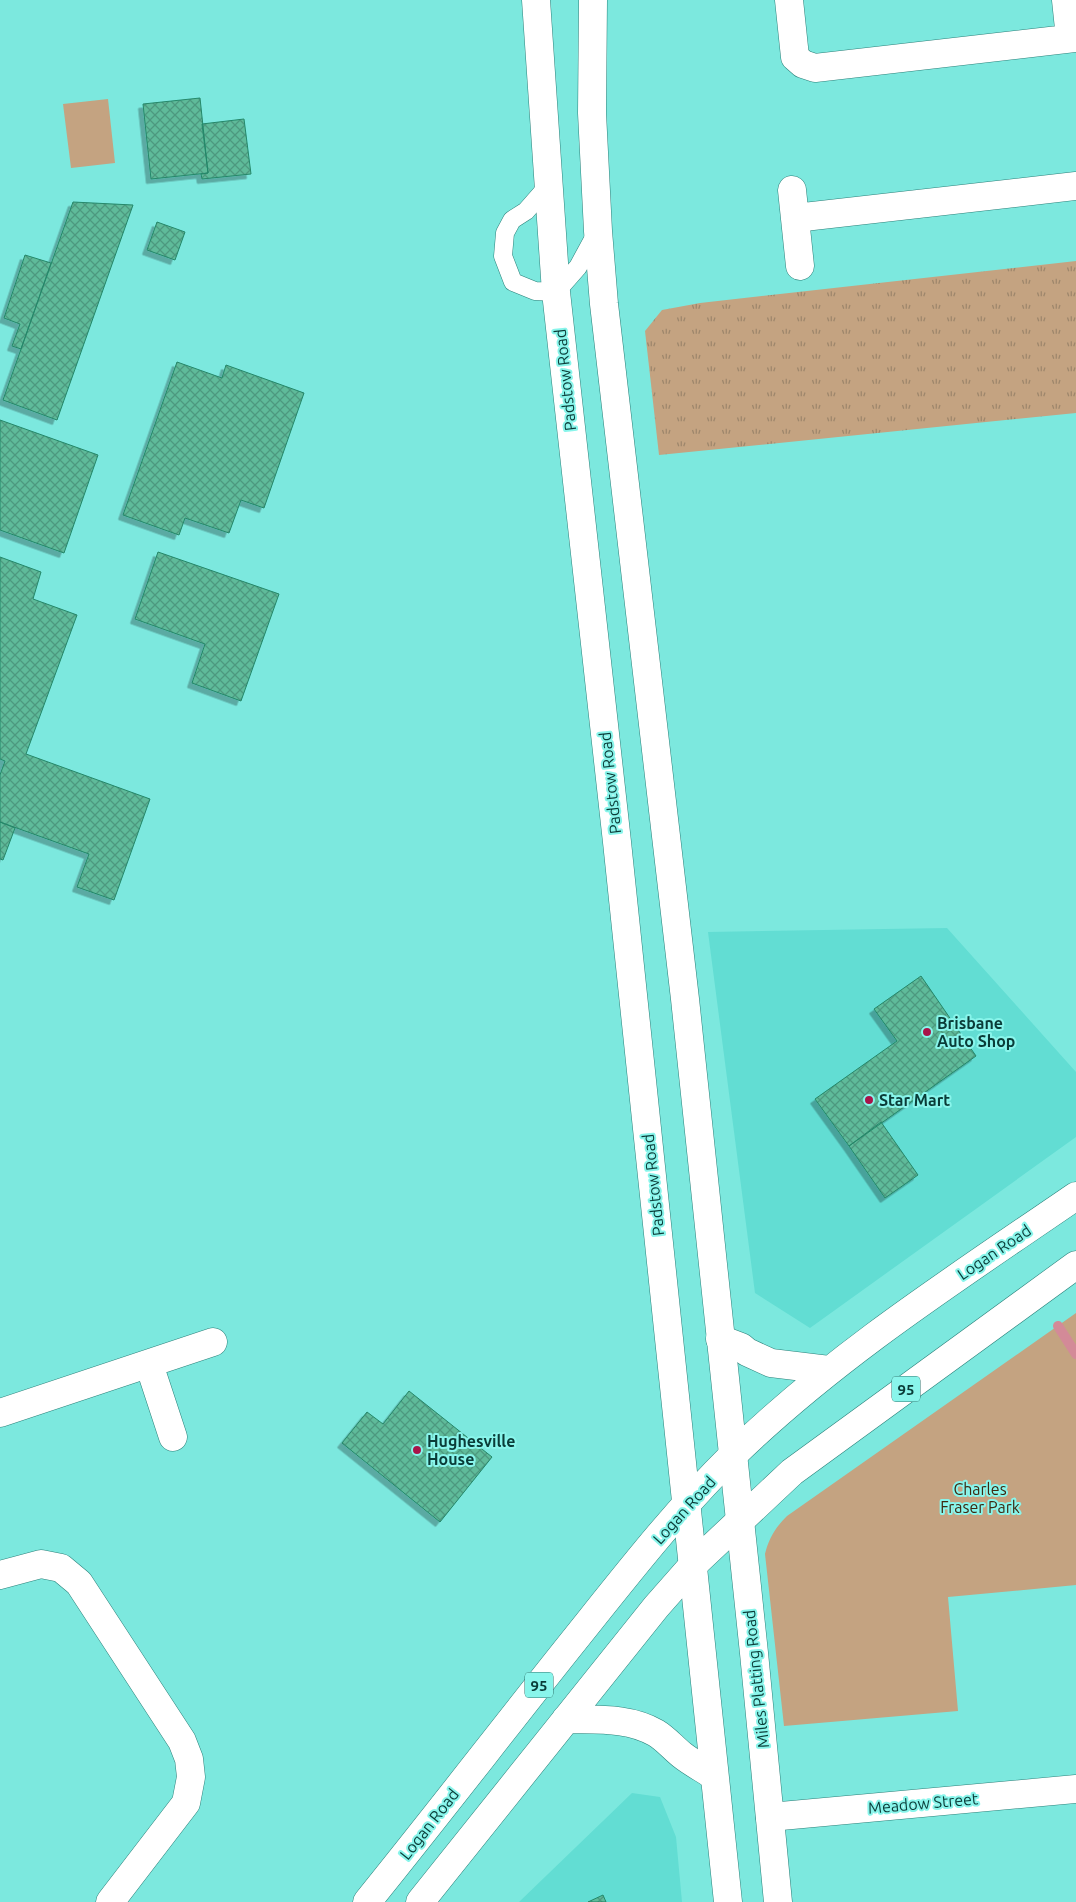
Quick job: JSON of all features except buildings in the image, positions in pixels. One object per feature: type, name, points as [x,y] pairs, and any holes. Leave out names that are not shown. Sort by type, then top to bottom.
[{"type":"main road","name":"Padstow Road","points":[[536,0],[547,187],[556,292],[618,852],[693,1565]]},
{"type":"main road","points":[[593,0],[592,113],[604,304],[685,999],[720,1339],[734,1455]]},
{"type":"main road","points":[[789,0],[795,57],[802,64],[815,68],[1073,38],[1066,0]]},
{"type":"main road","points":[[795,218],[1076,186]]},
{"type":"main road","points":[[792,190],[800,266]]},
{"type":"main road","name":"Logan Road","points":[[367,1902],[626,1575],[686,1504],[734,1455],[829,1370],[922,1301],[1076,1196]]},
{"type":"main road","name":"95","points":[[420,1902],[656,1607],[693,1565],[740,1519],[792,1472],[1076,1265]]},
{"type":"main road","points":[[720,1339],[740,1346],[771,1363],[829,1370]]},
{"type":"main road","points":[[0,1414],[213,1342]]},
{"type":"main road","points":[[149,1364],[173,1437]]},
{"type":"main road","name":"Miles Platting Road","points":[[734,1455],[778,1902]]},
{"type":"main road","points":[[0,1575],[41,1564],[61,1568],[79,1583],[182,1741],[189,1759],[192,1777],[186,1803],[110,1902]]},
{"type":"main road","points":[[693,1565],[728,1902]]},
{"type":"main road","points":[[566,1719],[610,1720],[636,1724],[656,1733],[673,1745],[681,1754],[714,1776]]},
{"type":"main road","name":"Meadow Street","points":[[770,1817],[1076,1789]]},
{"type":"lane","points":[[547,187],[526,211],[512,220],[505,233],[502,256],[513,282],[536,291],[556,292],[578,267],[598,231]]},
{"type":"shaded area","points":[[947,928],[1076,1072],[1076,1137],[810,1328],[755,1293],[708,932]]},
{"type":"shaded area","points":[[632,1793],[660,1797],[676,1837],[682,1902],[519,1902]]},
{"type":"green space","points":[[108,99],[115,163],[71,168],[63,104]]},
{"type":"green space","points":[[1076,261],[1076,413],[659,455],[645,331],[662,310],[700,303]]},
{"type":"green space","name":"Charles Fraser Park","points":[[1076,1313],[1076,1585],[948,1597],[958,1711],[784,1726],[765,1554],[768,1543],[776,1529],[787,1516]]},
{"type":"waterway","points":[[1058,1326],[1076,1354]]},
{"type":"place","name":"Brisbane Auto Shop","points":[[927,1032]]},
{"type":"place","name":"Star Mart","points":[[869,1100]]},
{"type":"place","name":"Hughesville House","points":[[417,1450]]}]
